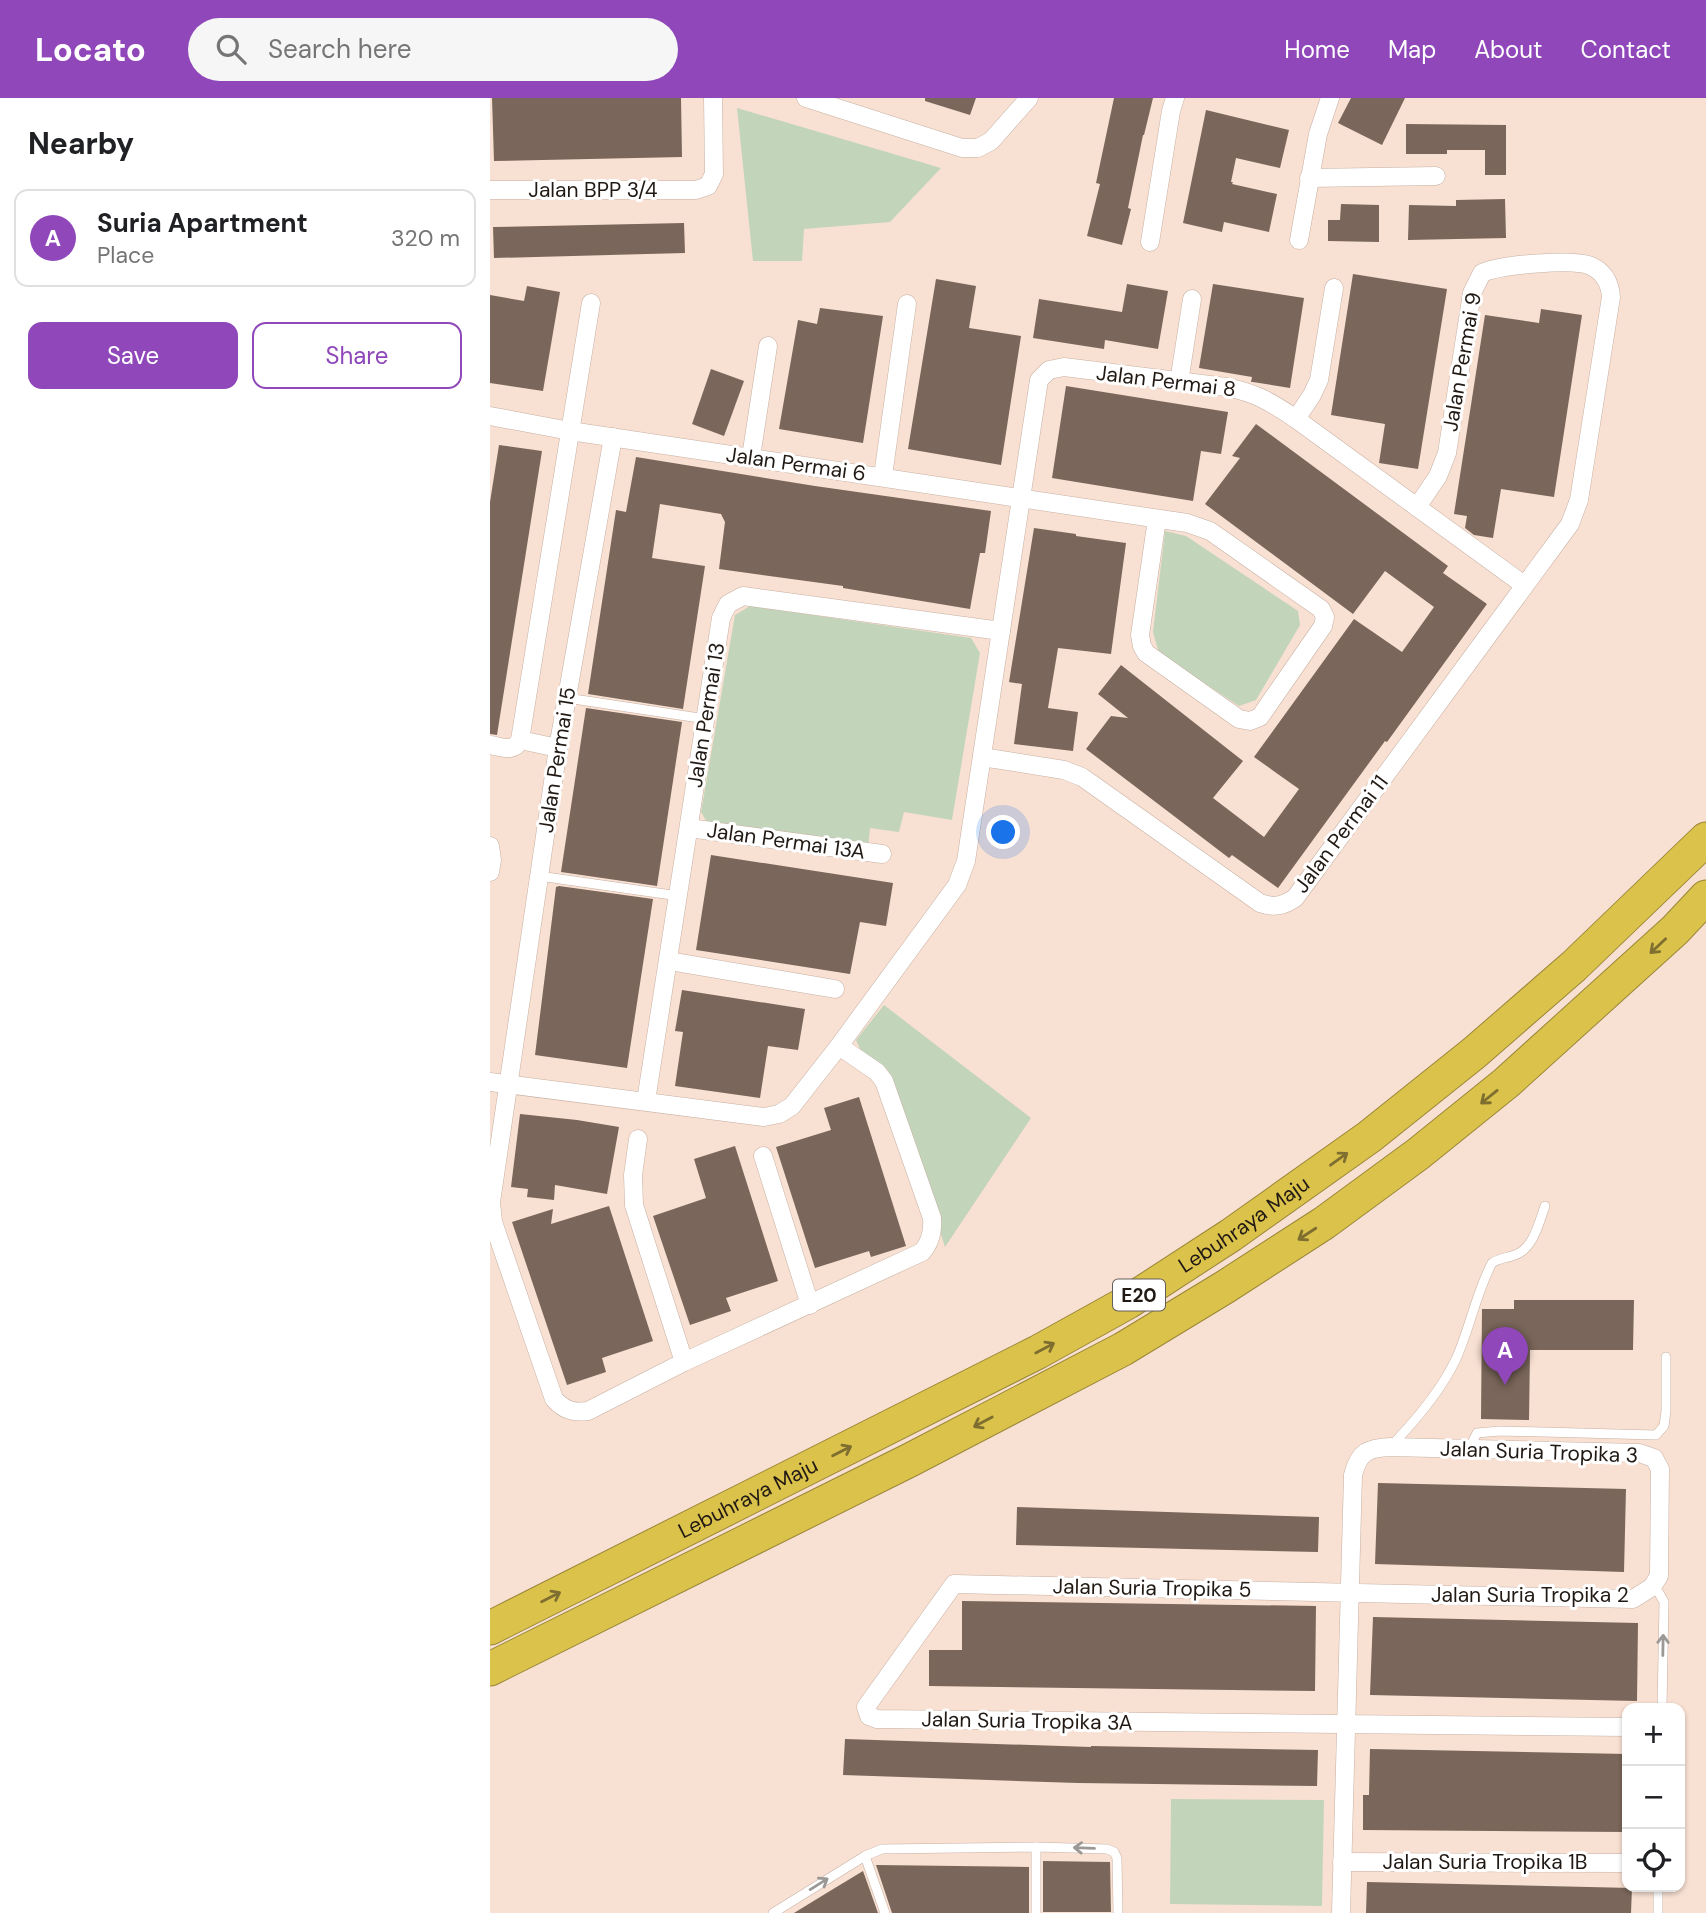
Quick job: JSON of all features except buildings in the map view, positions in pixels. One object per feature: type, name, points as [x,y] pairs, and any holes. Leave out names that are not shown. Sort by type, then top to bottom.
[{"type":"highway","name":"Lebuhraya Maju","points":[[490,1628],[1038,1352],[1128,1303],[1231,1235],[1380,1129],[1474,1053],[1574,966],[1706,839]]},
{"type":"highway","name":"Lebuhraya Maju","points":[[490,1669],[910,1461],[1122,1349],[1225,1287],[1324,1223],[1418,1154],[1507,1083],[1666,938],[1706,897]]},
{"type":"street","name":"Jalan BPP 3/4","points":[[490,190],[696,190],[708,186],[714,174],[713,98]]},
{"type":"street","points":[[806,98],[962,148],[978,148],[991,141],[1030,98]]},
{"type":"street","points":[[1150,242],[1175,98]]},
{"type":"street","points":[[1299,240],[1318,134],[1330,98]]},
{"type":"street","points":[[1309,178],[1436,176]]},
{"type":"street","name":"Jalan Permai 9","points":[[1417,507],[1438,476],[1447,453],[1472,293],[1482,273],[1507,266],[1580,262],[1604,275],[1610,285],[1611,297],[1579,500],[1570,524],[1524,585]]},
{"type":"street","points":[[1296,419],[1319,380],[1334,288]]},
{"type":"street","points":[[1179,382],[1192,299]]},
{"type":"street","points":[[490,745],[511,749],[517,747],[520,740],[591,303]]},
{"type":"street","points":[[883,476],[907,304]]},
{"type":"street","points":[[751,457],[768,346]]},
{"type":"street","name":"Jalan Permai 8","points":[[1021,498],[1039,380],[1049,370],[1064,367],[1226,387],[1247,391],[1265,399],[1296,419],[1524,585]]},
{"type":"street","name":"Jalan Permai 6","points":[[490,416],[1186,523],[1210,531],[1321,609],[1325,617],[1323,626],[1260,717],[1250,721],[1239,719],[1146,653],[1142,646],[1140,635],[1157,519]]},
{"type":"street","name":"Jalan Permai 15","points":[[613,437],[558,747],[539,876],[499,1083],[491,1202],[493,1223],[554,1399],[561,1406],[578,1413],[588,1411],[684,1362],[922,1252],[928,1246],[933,1228],[932,1218],[884,1081],[877,1072],[839,1046]]},
{"type":"street","points":[[499,1083],[764,1117],[779,1114],[792,1106],[957,885],[966,861],[1021,498]]},
{"type":"street","name":"Jalan Permai 11","points":[[982,757],[1064,770],[1082,777],[1260,903],[1278,906],[1295,898],[1524,585]]},
{"type":"street","name":"Jalan Permai 13","points":[[646,1101],[721,618],[728,604],[743,596],[1001,631]]},
{"type":"street","points":[[520,740],[558,747]]},
{"type":"street","name":"Jalan Permai 13A","points":[[689,828],[882,854]]},
{"type":"street","points":[[490,846],[490,872]]},
{"type":"street","points":[[669,961],[835,989]]},
{"type":"street","points":[[638,1139],[633,1175],[634,1205],[684,1362]]},
{"type":"street","points":[[763,1156],[810,1305]]},
{"type":"street","name":"Jalan Suria Tropika 3","points":[[1340,1913],[1353,1475],[1356,1462],[1364,1452],[1374,1447],[1391,1447],[1639,1453],[1654,1458],[1660,1469],[1660,1532]]},
{"type":"street","name":"Jalan Suria Tropika 2","points":[[1349,1593],[1633,1599],[1652,1587],[1659,1576],[1660,1532]]},
{"type":"street","name":"Jalan Suria Tropika 5","points":[[954,1584],[1349,1593]]},
{"type":"street","name":"Jalan Suria Tropika 3A","points":[[954,1584],[866,1707],[869,1716],[877,1719],[1346,1724]]},
{"type":"street","points":[[1346,1724],[1622,1727]]},
{"type":"street","name":"Jalan Suria Tropika 1B","points":[[1342,1861],[1622,1863]]},
{"type":"lane","points":[[567,698],[706,719]]},
{"type":"lane","points":[[539,876],[679,895]]},
{"type":"lane","points":[[1391,1447],[1439,1388],[1455,1360],[1492,1263],[1523,1251],[1530,1243],[1545,1206]]},
{"type":"lane","points":[[1469,1449],[1478,1433],[1500,1431],[1656,1435],[1664,1426],[1666,1411],[1666,1357]]},
{"type":"lane","points":[[1652,1587],[1664,1602],[1662,1703]]},
{"type":"lane","points":[[1036,1847],[1036,1913]]},
{"type":"lane","points":[[773,1913],[864,1856],[882,1849],[1036,1847],[1107,1849],[1114,1852],[1117,1858],[1118,1913]]},
{"type":"lane","points":[[864,1856],[885,1913]]},
{"type":"lane","points":[[1658,1892],[1658,1913]]},
{"type":"green space","points":[[737,108],[941,168],[890,222],[804,229],[802,261],[753,261]]},
{"type":"green space","points":[[1165,531],[1186,536],[1298,611],[1300,625],[1256,700],[1239,706],[1159,653],[1153,632]]},
{"type":"green space","points":[[750,606],[971,638],[980,653],[952,820],[904,812],[899,832],[870,828],[868,849],[707,822],[701,812],[735,615]]},
{"type":"green space","points":[[884,1005],[1031,1118],[945,1247],[888,1070],[862,1053],[856,1040]]},
{"type":"green space","points":[[1171,1799],[1324,1800],[1322,1906],[1170,1904]]},
{"type":"place","name":"Suria Apartment","points":[[1505,1385]]}]
